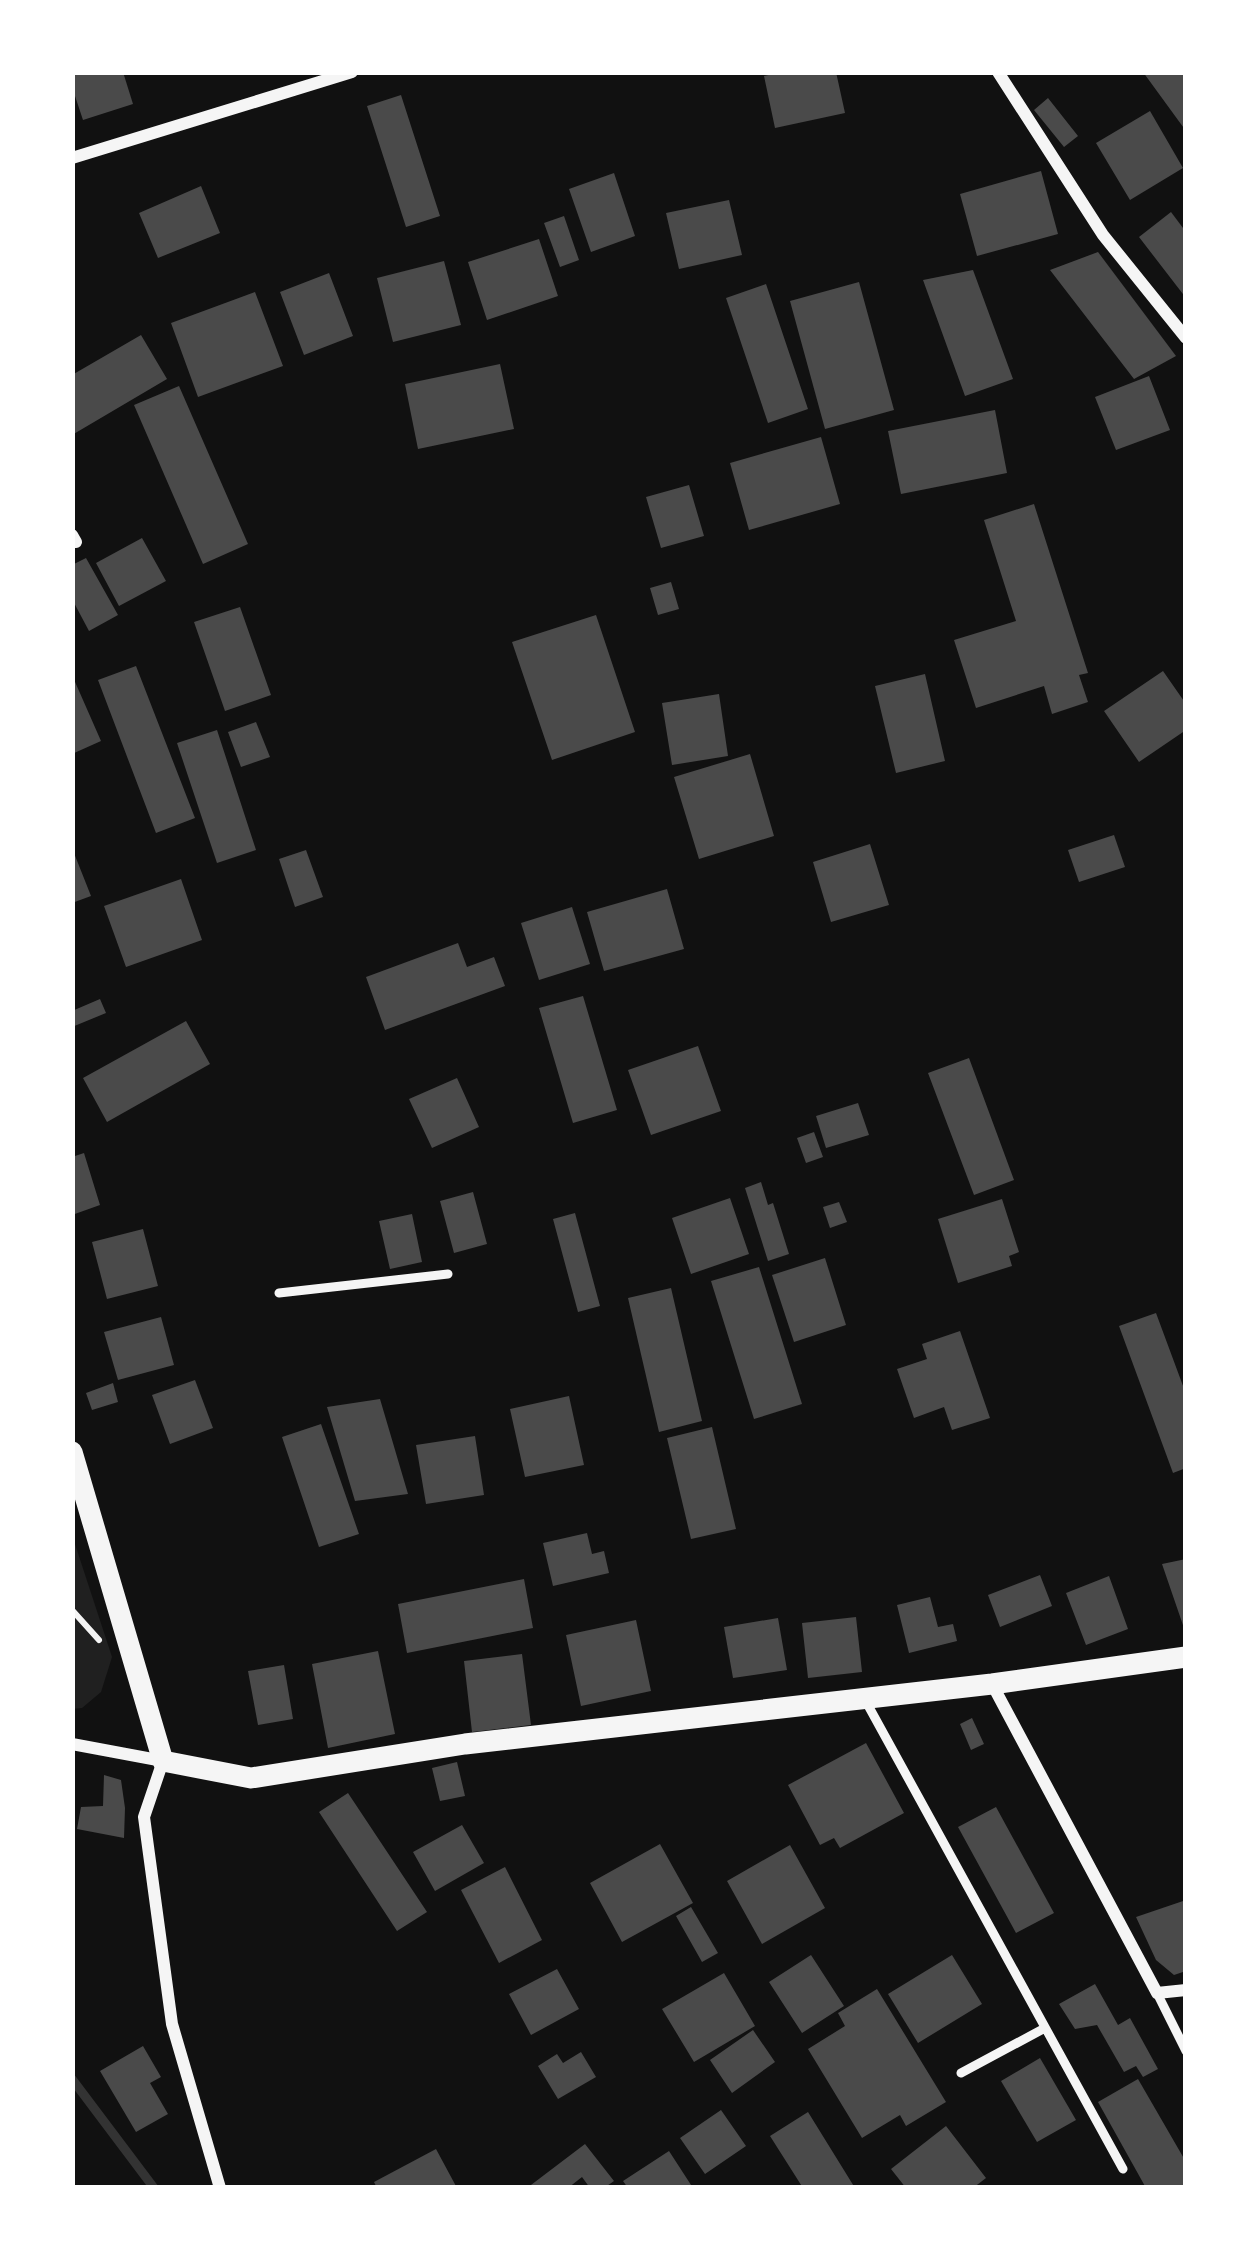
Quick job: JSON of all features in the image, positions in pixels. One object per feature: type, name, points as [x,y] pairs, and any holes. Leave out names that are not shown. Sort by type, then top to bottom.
[{"type":"street","points":[[72,158],[352,72]]},
{"type":"street","points":[[998,72],[1103,235],[1186,338]]},
{"type":"street","points":[[72,1452],[163,1761],[144,1817],[172,2024],[220,2188]]},
{"type":"street","points":[[72,1744],[251,1778],[465,1744],[1186,1657]]},
{"type":"street","points":[[992,1684],[1157,1993],[1186,1990]]},
{"type":"lane","points":[[279,1293],[448,1274]]},
{"type":"lane","points":[[864,1699],[1123,2169]]},
{"type":"lane","points":[[1157,1993],[1186,2050]]},
{"type":"lane","points":[[961,2074],[1045,2028]]},
{"type":"shaded area","points":[[72,1535],[112,1657],[101,1692],[82,1708],[72,1709]]},
{"type":"building","points":[[72,72],[123,72],[133,104],[83,120]]},
{"type":"building","points":[[836,72],[845,113],[775,128],[764,76]]},
{"type":"building","points":[[1143,72],[1186,72],[1186,131]]},
{"type":"building","points":[[401,95],[440,216],[406,227],[367,106]]},
{"type":"building","points":[[1048,98],[1078,136],[1064,147],[1034,110]]},
{"type":"building","points":[[1150,111],[1183,168],[1130,200],[1096,143]]},
{"type":"building","points":[[1041,171],[1058,234],[977,256],[960,194]]},
{"type":"building","points":[[614,173],[635,236],[591,252],[569,189]]},
{"type":"building","points":[[201,186],[220,233],[158,258],[139,213]]},
{"type":"building","points":[[729,200],[742,255],[679,269],[666,213]]},
{"type":"building","points":[[1171,212],[1186,232],[1186,298],[1139,237]]},
{"type":"building","points":[[564,216],[579,260],[560,267],[544,223]]},
{"type":"building","points":[[539,239],[558,296],[487,320],[468,262]]},
{"type":"building","points":[[1098,252],[1176,356],[1134,379],[1050,270]]},
{"type":"building","points":[[444,261],[461,325],[393,342],[377,278]]},
{"type":"building","points":[[973,270],[1013,379],[965,396],[923,280]]},
{"type":"building","points":[[329,273],[353,336],[304,355],[280,292]]},
{"type":"building","points":[[859,282],[894,410],[825,429],[790,301]]},
{"type":"building","points":[[766,284],[808,409],[768,423],[726,298]]},
{"type":"building","points":[[255,292],[283,366],[198,397],[171,323]]},
{"type":"building","points":[[141,335],[167,379],[72,435],[72,375]]},
{"type":"building","points":[[500,364],[514,429],[418,449],[405,384]]},
{"type":"building","points":[[1149,376],[1170,430],[1116,450],[1095,397]]},
{"type":"building","points":[[179,386],[248,544],[203,564],[134,405]]},
{"type":"building","points":[[995,410],[1007,473],[901,494],[888,431]]},
{"type":"building","points":[[821,437],[840,504],[749,530],[730,463]]},
{"type":"building","points":[[689,485],[704,536],[661,548],[646,497]]},
{"type":"building","points":[[1034,504],[1088,673],[1079,675],[1088,702],[1052,714],[1044,686],[976,708],[954,640],[1016,621],[984,520]]},
{"type":"building","points":[[142,538],[166,581],[119,606],[96,563]]},
{"type":"building","points":[[86,558],[118,615],[89,631],[72,599],[72,565]]},
{"type":"building","points":[[671,582],[679,609],[658,615],[650,588]]},
{"type":"building","points":[[240,607],[271,695],[225,711],[194,622]]},
{"type":"building","points":[[596,615],[635,732],[552,760],[512,642]]},
{"type":"building","points":[[136,666],[195,818],[156,833],[98,680]]},
{"type":"building","points":[[1163,671],[1186,704],[1186,730],[1139,762],[1104,711]]},
{"type":"building","points":[[925,674],[945,761],[896,773],[875,686]]},
{"type":"building","points":[[72,675],[101,741],[72,754]]},
{"type":"building","points":[[719,694],[728,756],[672,765],[662,703]]},
{"type":"building","points":[[256,722],[270,757],[241,767],[228,732]]},
{"type":"building","points":[[217,730],[256,850],[217,863],[177,743]]},
{"type":"building","points":[[750,754],[774,836],[699,859],[674,777]]},
{"type":"building","points":[[1114,835],[1125,867],[1079,882],[1068,850]]},
{"type":"building","points":[[870,844],[889,905],[831,922],[813,862]]},
{"type":"building","points":[[72,848],[91,896],[72,903]]},
{"type":"building","points":[[306,850],[323,897],[295,907],[279,859]]},
{"type":"building","points":[[181,879],[202,940],[126,967],[104,906]]},
{"type":"building","points":[[667,889],[684,949],[604,971],[587,912]]},
{"type":"building","points":[[572,907],[590,964],[539,980],[521,923]]},
{"type":"building","points":[[458,943],[467,967],[494,957],[505,986],[385,1030],[366,977]]},
{"type":"building","points":[[583,996],[617,1110],[573,1123],[539,1008]]},
{"type":"building","points":[[100,999],[106,1013],[72,1027],[72,1011]]},
{"type":"building","points":[[186,1021],[210,1064],[107,1122],[83,1078]]},
{"type":"building","points":[[698,1046],[721,1111],[651,1135],[628,1070]]},
{"type":"building","points":[[969,1058],[1014,1180],[974,1195],[928,1073]]},
{"type":"building","points":[[457,1078],[479,1127],[432,1148],[409,1099]]},
{"type":"building","points":[[858,1103],[869,1135],[826,1148],[816,1116]]},
{"type":"building","points":[[814,1132],[823,1157],[806,1163],[797,1138]]},
{"type":"building","points":[[84,1153],[100,1205],[72,1215],[72,1157]]},
{"type":"building","points":[[761,1182],[789,1254],[768,1261],[745,1188]]},
{"type":"building","points":[[473,1192],[487,1244],[454,1253],[440,1201]]},
{"type":"building","points":[[730,1198],[749,1254],[691,1274],[672,1218]]},
{"type":"building","points":[[1002,1199],[1019,1252],[1009,1256],[1012,1266],[958,1283],[938,1219]]},
{"type":"building","points":[[839,1202],[847,1222],[830,1228],[823,1207]]},
{"type":"building","points":[[575,1213],[600,1306],[578,1312],[553,1219]]},
{"type":"building","points":[[412,1214],[422,1262],[390,1269],[379,1221]]},
{"type":"building","points":[[143,1229],[158,1286],[107,1299],[92,1242]]},
{"type":"building","points":[[825,1258],[846,1325],[794,1342],[772,1275]]},
{"type":"building","points":[[759,1267],[802,1404],[754,1419],[711,1281]]},
{"type":"building","points":[[671,1288],[702,1421],[659,1432],[628,1298]]},
{"type":"building","points":[[1156,1313],[1186,1394],[1186,1468],[1173,1473],[1119,1326]]},
{"type":"building","points":[[161,1317],[174,1365],[118,1380],[104,1332]]},
{"type":"building","points":[[960,1331],[990,1418],[952,1430],[944,1407],[914,1418],[897,1369],[927,1359],[922,1344]]},
{"type":"building","points":[[195,1380],[213,1428],[170,1444],[152,1395]]},
{"type":"building","points":[[113,1383],[118,1402],[92,1410],[86,1393]]},
{"type":"building","points":[[569,1396],[584,1465],[525,1477],[510,1409]]},
{"type":"building","points":[[380,1399],[408,1494],[355,1501],[327,1407]]},
{"type":"building","points":[[321,1424],[359,1534],[319,1547],[282,1437]]},
{"type":"building","points":[[712,1427],[736,1529],[691,1539],[667,1438]]},
{"type":"building","points":[[475,1436],[484,1495],[426,1504],[416,1445]]},
{"type":"building","points":[[587,1533],[592,1554],[604,1551],[609,1573],[553,1586],[543,1543]]},
{"type":"building","points":[[1186,1559],[1186,1631],[1185,1631],[1162,1564]]},
{"type":"building","points":[[1040,1575],[1052,1606],[1000,1627],[988,1595]]},
{"type":"building","points":[[1109,1576],[1128,1629],[1086,1645],[1066,1593]]},
{"type":"building","points":[[524,1579],[533,1628],[407,1653],[398,1604]]},
{"type":"building","points":[[930,1597],[938,1627],[953,1624],[957,1641],[909,1653],[897,1605]]},
{"type":"building","points":[[856,1617],[862,1672],[808,1678],[802,1623]]},
{"type":"building","points":[[778,1618],[787,1670],[733,1678],[724,1627]]},
{"type":"building","points":[[636,1620],[651,1691],[581,1706],[566,1635]]},
{"type":"building","points":[[378,1651],[395,1734],[328,1748],[312,1664]]},
{"type":"building","points":[[522,1654],[531,1725],[472,1732],[464,1661]]},
{"type":"building","points":[[284,1665],[293,1719],[258,1725],[248,1671]]},
{"type":"building","points":[[972,1718],[984,1744],[971,1750],[960,1724]]},
{"type":"building","points":[[866,1743],[904,1813],[840,1848],[834,1838],[820,1845],[788,1785]]},
{"type":"building","points":[[457,1762],[465,1796],[440,1801],[432,1768]]},
{"type":"building","points":[[104,1775],[121,1780],[124,1838],[77,1829],[81,1807],[103,1806]]},
{"type":"building","points":[[348,1793],[427,1912],[397,1931],[319,1812]]},
{"type":"building","points":[[996,1807],[1054,1913],[1016,1933],[958,1827]]},
{"type":"building","points":[[462,1825],[484,1863],[435,1891],[413,1852]]},
{"type":"building","points":[[660,1844],[693,1903],[622,1942],[590,1883]]},
{"type":"building","points":[[790,1845],[825,1908],[762,1944],[727,1881]]},
{"type":"building","points":[[505,1867],[542,1940],[499,1963],[461,1890]]},
{"type":"building","points":[[1186,1900],[1186,1971],[1174,1975],[1156,1960],[1136,1917]]},
{"type":"building","points":[[691,1907],[718,1953],[702,1962],[676,1916]]},
{"type":"building","points":[[811,1955],[844,2006],[802,2033],[769,1982]]},
{"type":"building","points":[[952,1955],[982,2004],[918,2043],[888,1994]]},
{"type":"building","points":[[557,1969],[579,2009],[531,2035],[509,1994]]},
{"type":"building","points":[[724,1973],[755,2026],[694,2062],[662,2009]]},
{"type":"building","points":[[1095,1984],[1118,2025],[1130,2018],[1158,2069],[1143,2077],[1136,2066],[1124,2072],[1097,2025],[1075,2029],[1059,2004]]},
{"type":"building","points":[[877,1989],[946,2102],[906,2126],[900,2115],[862,2138],[808,2049],[845,2026],[838,2013]]},
{"type":"building","points":[[753,2030],[775,2062],[732,2093],[710,2060]]},
{"type":"building","points":[[143,2046],[161,2077],[150,2083],[168,2114],[136,2132],[100,2071]]},
{"type":"building","points":[[581,2052],[596,2077],[558,2099],[538,2066],[557,2054],[563,2063]]},
{"type":"building","points":[[1040,2058],[1076,2120],[1037,2142],[1001,2081]]},
{"type":"building","points":[[1138,2079],[1186,2162],[1186,2188],[1146,2188],[1098,2102]]},
{"type":"building","points":[[721,2110],[746,2146],[705,2174],[680,2138]]},
{"type":"building","points":[[808,2112],[855,2188],[803,2188],[770,2136]]},
{"type":"building","points":[[946,2126],[986,2178],[973,2188],[906,2188],[891,2169]]},
{"type":"building","points":[[585,2144],[614,2181],[604,2188],[590,2188],[582,2177],[568,2188],[527,2188]]},
{"type":"building","points":[[436,2149],[457,2188],[377,2188],[374,2182]]},
{"type":"building","points":[[669,2151],[693,2188],[628,2188],[623,2181]]},
{"type":"waterway","points":[[72,2079],[154,2188]]}]
